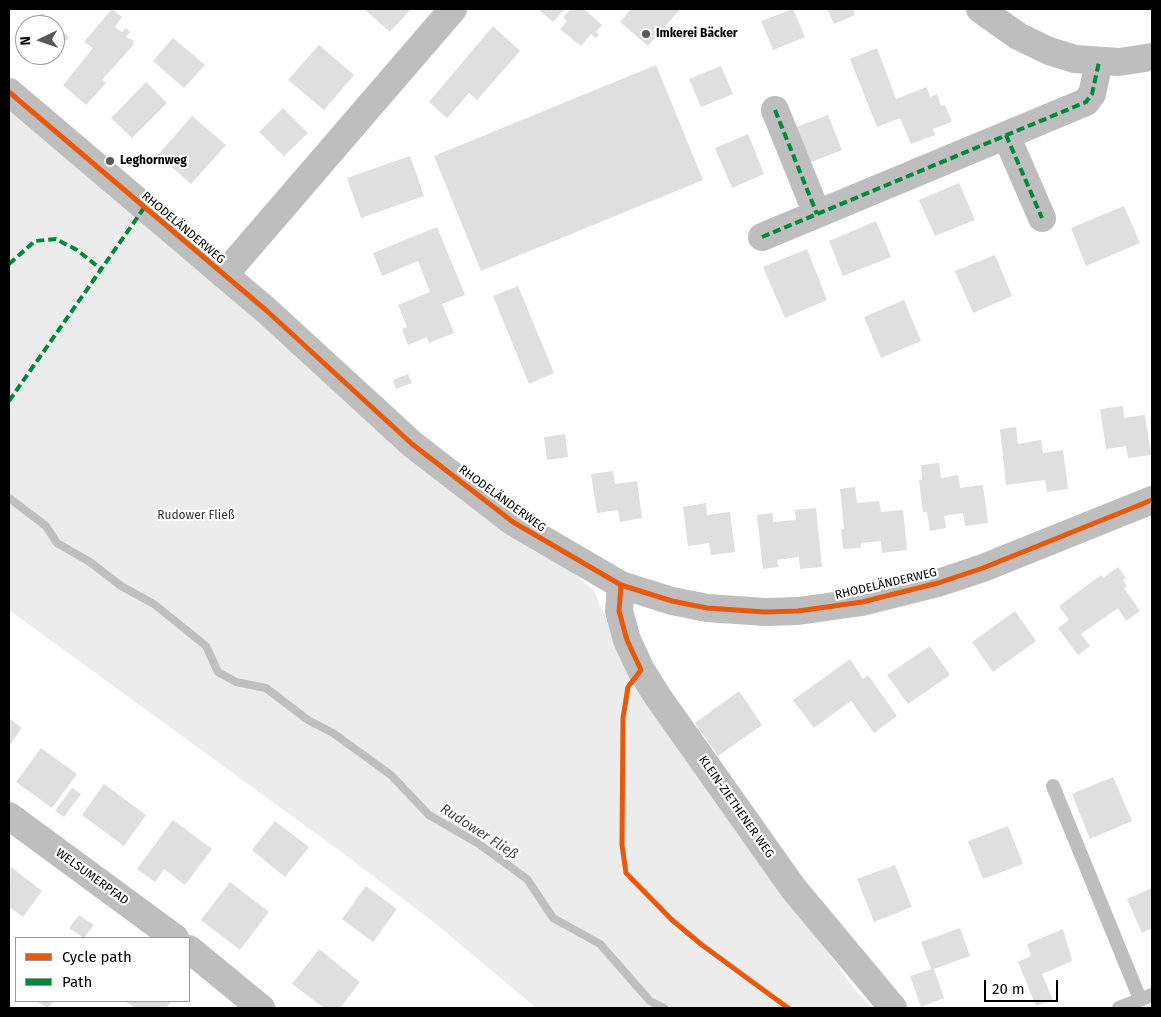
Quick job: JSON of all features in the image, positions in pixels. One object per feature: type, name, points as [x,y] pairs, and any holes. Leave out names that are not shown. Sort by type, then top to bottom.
[{"type":"street","points":[[224,275],[453,9]]},
{"type":"street","points":[[980,9],[1018,36],[1049,52],[1099,62],[1119,62],[1152,56]]},
{"type":"street","points":[[762,237],[1086,102],[1092,94],[1099,62]]},
{"type":"street","name":"RHODELÄNDERWEG","points":[[9,92],[224,275],[412,444],[513,522],[621,585],[672,601],[707,608],[765,612],[798,611],[862,602],[938,583],[983,568],[1152,500]]},
{"type":"street","points":[[775,110],[817,214]]},
{"type":"street","points":[[1006,135],[1042,218]]},
{"type":"street","name":"KLEIN-ZIETHENER WEG","points":[[621,585],[619,612],[626,640],[641,670],[658,697],[794,888],[893,1008]]},
{"type":"street","name":"WELSUMERPFAD","points":[[9,816],[174,937]]},
{"type":"street","points":[[190,950],[250,1005]]},
{"type":"lane","points":[[1053,786],[1146,997],[1119,1008]]},
{"type":"green space","name":"Rudower Fließ","points":[[9,102],[354,407],[567,567],[594,591],[635,684],[855,990],[872,1008],[536,1008],[436,924],[344,854],[9,610]]},
{"type":"building","points":[[112,9],[122,17],[115,27],[122,32],[126,28],[130,32],[126,37],[133,40],[134,44],[102,80],[106,83],[86,105],[63,85],[93,48],[84,42]]},
{"type":"building","points":[[364,9],[411,9],[390,32]]},
{"type":"building","points":[[538,9],[565,9],[553,22]]},
{"type":"building","points":[[571,9],[584,9],[602,25],[596,32],[599,34],[596,38],[591,34],[581,46],[560,29],[567,21],[563,17]]},
{"type":"building","name":"Imkerei Bäcker","points":[[631,9],[680,9],[648,46],[620,22]]},
{"type":"building","points":[[793,9],[805,37],[773,50],[761,21]]},
{"type":"building","points":[[827,9],[853,9],[855,15],[834,24]]},
{"type":"building","points":[[493,26],[520,51],[477,100],[469,93],[447,118],[429,102]]},
{"type":"building","points":[[65,33],[69,37],[65,42]]},
{"type":"building","points":[[173,38],[205,65],[184,88],[153,61]]},
{"type":"building","points":[[319,45],[354,75],[324,110],[288,80]]},
{"type":"building","points":[[877,48],[896,99],[927,87],[930,97],[937,94],[941,106],[945,105],[952,122],[933,129],[935,135],[911,144],[900,118],[877,127],[850,59]]},
{"type":"building","points":[[656,65],[703,180],[481,271],[434,156]]},
{"type":"building","points":[[721,66],[733,94],[701,107],[689,79]]},
{"type":"building","points":[[146,82],[167,103],[132,138],[111,118]]},
{"type":"building","points":[[283,108],[308,133],[284,156],[259,132]]},
{"type":"building","points":[[828,115],[842,150],[809,163],[794,128]]},
{"type":"building","points":[[192,116],[226,145],[191,184],[158,155]]},
{"type":"building","points":[[748,134],[764,174],[732,188],[715,148]]},
{"type":"building","points":[[410,156],[424,196],[361,218],[347,178]]},
{"type":"building","points":[[959,183],[975,220],[935,236],[919,200]]},
{"type":"building","points":[[1124,206],[1140,243],[1086,266],[1071,228]]},
{"type":"building","points":[[876,221],[891,257],[843,276],[829,241]]},
{"type":"building","points":[[437,227],[465,295],[442,304],[454,333],[429,343],[427,337],[408,345],[402,329],[407,327],[398,305],[430,292],[418,261],[382,276],[373,253]]},
{"type":"building","points":[[807,249],[827,300],[785,318],[763,267]]},
{"type":"building","points":[[995,255],[1012,296],[973,313],[955,271]]},
{"type":"building","points":[[518,286],[554,373],[529,384],[493,296]]},
{"type":"building","points":[[904,300],[921,341],[881,358],[864,317]]},
{"type":"building","points":[[408,374],[412,383],[396,389],[393,380]]},
{"type":"building","points":[[1123,406],[1124,418],[1145,415],[1151,455],[1128,458],[1126,446],[1106,449],[1100,409]]},
{"type":"building","points":[[1016,427],[1018,444],[1041,440],[1043,453],[1063,450],[1068,489],[1047,492],[1045,480],[1006,485],[1000,429]]},
{"type":"building","points":[[565,434],[568,457],[547,460],[544,437]]},
{"type":"building","points":[[939,463],[941,478],[958,475],[960,488],[983,485],[988,523],[965,526],[963,513],[944,516],[946,528],[930,531],[927,512],[923,512],[919,480],[922,480],[921,465]]},
{"type":"building","points":[[613,471],[615,484],[637,481],[642,518],[620,522],[618,510],[597,513],[591,474]]},
{"type":"building","points":[[855,487],[857,503],[879,501],[881,512],[903,510],[907,550],[882,553],[881,541],[861,543],[861,548],[843,549],[841,529],[844,529],[840,489]]},
{"type":"building","points":[[706,503],[707,515],[730,512],[735,552],[711,555],[709,543],[688,546],[683,507]]},
{"type":"building","points":[[816,508],[822,567],[800,569],[799,557],[777,560],[778,567],[763,569],[757,515],[773,513],[773,522],[796,520],[795,510]]},
{"type":"building","points":[[1118,567],[1126,578],[1123,580],[1127,586],[1124,588],[1140,611],[1126,621],[1118,608],[1081,634],[1090,646],[1078,655],[1058,628],[1069,620],[1059,606],[1101,575],[1103,578]]},
{"type":"building","points":[[1015,611],[1036,641],[993,672],[972,642]]},
{"type":"building","points":[[930,646],[950,675],[908,704],[887,675]]},
{"type":"building","points":[[850,659],[863,679],[868,675],[897,716],[874,733],[851,701],[814,728],[793,700]]},
{"type":"building","points":[[739,691],[762,725],[718,756],[695,723]]},
{"type":"building","points":[[9,718],[22,728],[9,746]]},
{"type":"building","points":[[41,748],[77,774],[52,808],[16,782]]},
{"type":"building","points":[[1113,777],[1132,821],[1090,839],[1072,794]]},
{"type":"building","points":[[104,784],[146,815],[124,846],[82,815]]},
{"type":"building","points":[[72,788],[81,794],[64,817],[55,811]]},
{"type":"building","points":[[173,820],[212,849],[185,885],[164,869],[155,882],[137,869]]},
{"type":"building","points":[[275,821],[309,847],[285,877],[252,850]]},
{"type":"building","points":[[1008,826],[1023,864],[983,879],[968,841]]},
{"type":"building","points":[[895,865],[912,907],[874,922],[857,879]]},
{"type":"building","points":[[11,867],[42,891],[23,917],[9,907]]},
{"type":"building","points":[[230,882],[269,912],[240,950],[201,920]]},
{"type":"building","points":[[366,886],[397,909],[373,942],[342,919]]},
{"type":"building","points":[[1152,888],[1152,928],[1142,933],[1127,899]]},
{"type":"building","points":[[79,915],[94,925],[85,937],[69,928]]},
{"type":"building","points":[[960,928],[970,956],[934,969],[944,998],[921,1007],[910,976],[931,969],[921,942]]},
{"type":"building","points":[[1063,929],[1072,961],[1042,974],[1053,1000],[1036,1006],[1018,962],[1031,956],[1027,944]]},
{"type":"building","points":[[319,949],[360,982],[340,1008],[324,1008],[292,984]]},
{"type":"building","points":[[38,1002],[53,1002],[48,1008]]},
{"type":"building","points":[[126,1002],[171,1002],[166,1008],[135,1008]]},
{"type":"waterway","name":"Rudower Fließ","points":[[9,498],[46,526],[57,543],[90,562],[121,586],[154,604],[206,646],[218,672],[236,682],[266,688],[308,720],[333,733],[391,775],[429,815],[479,844],[527,879],[553,918],[600,944],[650,1001],[664,1008]]},
{"type":"marked path","points":[[762,237],[1086,102],[1092,94],[1099,62]]},
{"type":"marked path","points":[[775,110],[817,214]]},
{"type":"marked path","points":[[1006,135],[1042,218]]},
{"type":"marked path","points":[[9,401],[144,208]]},
{"type":"marked path","points":[[9,264],[35,241],[56,239],[77,250],[101,269]]},
{"type":"cycle path","points":[[9,92],[267,311],[412,444],[513,522],[621,585],[672,601],[707,608],[765,612],[798,611],[862,602],[938,583],[983,568],[1152,500]]},
{"type":"cycle path","points":[[621,585],[619,611],[627,640],[641,670],[628,687],[623,718],[622,845],[626,873],[672,920],[702,945],[788,1008]]},
{"type":"place","name":"Imkerei Bäcker","points":[[646,34]]},
{"type":"place","name":"Leghornweg","points":[[110,161]]}]
